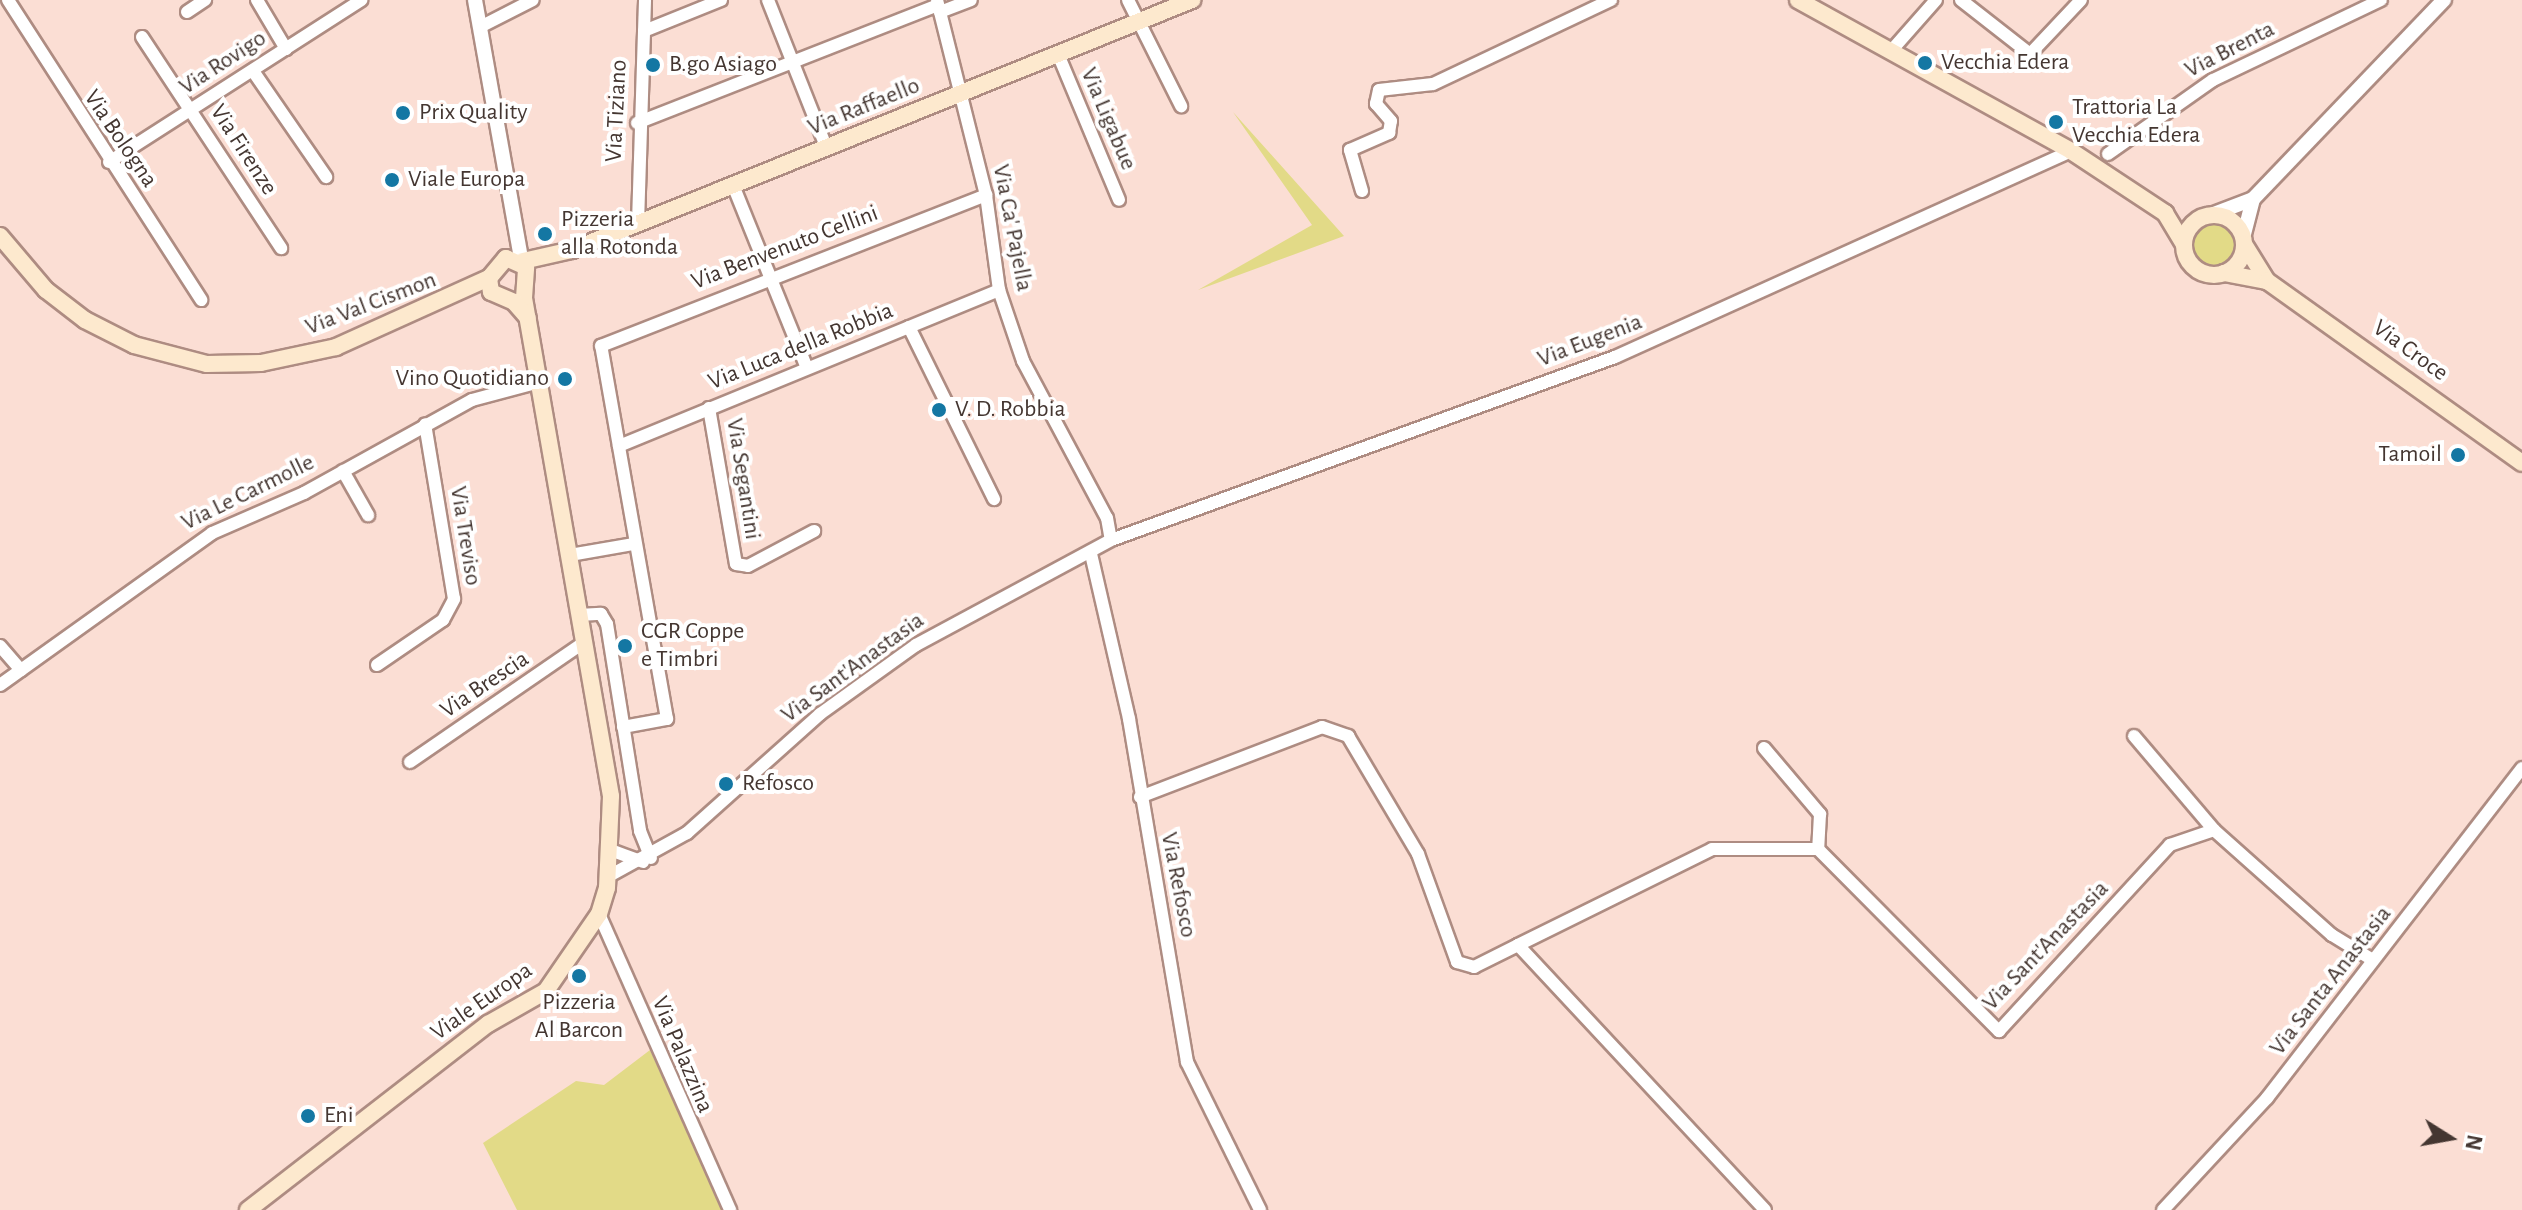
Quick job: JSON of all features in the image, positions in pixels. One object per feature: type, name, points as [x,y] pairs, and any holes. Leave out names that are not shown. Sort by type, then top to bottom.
[{"type":"main road","name":"Via Raffaello","points":[[517,259],[553,257],[1192,0]]},
{"type":"main road","points":[[1798,0],[2071,151],[2165,213],[2184,245],[2207,216]]},
{"type":"main road","points":[[2165,213],[2207,216]]},
{"type":"main road","name":"Via Croce","points":[[2207,216],[2235,223],[2267,281],[2522,463]]},
{"type":"main road","name":"Via Val Cismon","points":[[0,236],[46,290],[85,320],[134,345],[207,364],[299,358],[467,293],[489,278]]},
{"type":"main road","points":[[2224,273],[2239,262],[2244,241]]},
{"type":"main road","name":"Via Croce","points":[[2184,245],[2197,269],[2267,281]]},
{"type":"main road","name":"Via Raffaello","points":[[525,281],[553,257]]},
{"type":"main road","points":[[517,259],[489,278],[501,297],[528,318]]},
{"type":"main road","name":"Viale Europa","points":[[248,1210],[488,1024],[546,991],[599,914],[613,851],[570,555],[528,318],[525,281],[517,259]]},
{"type":"main road","points":[[501,297],[525,281]]},
{"type":"main road","name":"Via Val Cismon","points":[[467,293],[501,297]]},
{"type":"street","name":"Via Bologna","points":[[8,0],[109,162],[201,300]]},
{"type":"street","points":[[187,12],[205,0]]},
{"type":"street","points":[[257,0],[286,49]]},
{"type":"street","name":"Via Rovigo","points":[[109,162],[361,0]]},
{"type":"street","name":"Viale Europa","points":[[475,0],[517,259]]},
{"type":"street","points":[[480,27],[533,0]]},
{"type":"street","name":"Via Tiziano","points":[[638,223],[637,123],[645,0]]},
{"type":"street","points":[[644,31],[721,0]]},
{"type":"street","points":[[768,0],[796,62],[827,149]]},
{"type":"street","points":[[637,123],[938,6],[971,0]]},
{"type":"street","points":[[1128,0],[1181,106]]},
{"type":"street","points":[[1362,191],[1350,150],[1389,133],[1391,121],[1376,97],[1400,84],[1433,84],[1611,0]]},
{"type":"street","points":[[1891,51],[1936,0]]},
{"type":"street","points":[[1961,0],[2030,54],[2081,0]]},
{"type":"street","name":"Via Brenta","points":[[2108,154],[2213,80],[2381,0]]},
{"type":"street","points":[[2207,216],[2253,199],[2431,7],[2444,0]]},
{"type":"street","name":"Via Ca' Pajella","points":[[938,6],[986,195],[999,290],[1023,361],[1107,518],[1111,540]]},
{"type":"street","name":"Via Firenze","points":[[142,37],[281,248]]},
{"type":"street","name":"Via Ligabue","points":[[1058,54],[1119,200]]},
{"type":"street","points":[[253,71],[326,177]]},
{"type":"street","name":"Via Eugenia","points":[[1111,540],[1615,357],[2071,151]]},
{"type":"street","points":[[733,185],[768,278],[807,368]]},
{"type":"street","name":"Via Benvenuto Cellini","points":[[619,446],[601,346],[986,195]]},
{"type":"street","points":[[2244,241],[2253,199]]},
{"type":"street","name":"Via Luca della Robbia","points":[[619,446],[999,290]]},
{"type":"street","points":[[909,327],[994,499]]},
{"type":"street","name":"Via Le Carmolle","points":[[0,685],[117,606],[181,551],[343,471],[472,400],[539,382]]},
{"type":"street","name":"Via Segantini","points":[[709,408],[736,564],[748,566],[814,531]]},
{"type":"street","name":"Via Treviso","points":[[377,665],[443,620],[454,599],[425,424]]},
{"type":"street","points":[[619,446],[667,719],[623,727]]},
{"type":"street","points":[[343,471],[368,515]]},
{"type":"street","name":"Via Sant'Anastasia","points":[[609,876],[647,860],[820,714],[916,645],[1091,554],[1111,540]]},
{"type":"street","points":[[570,555],[634,544]]},
{"type":"street","name":"Via Refosco","points":[[1091,554],[1140,797],[1187,1062],[1260,1210]]},
{"type":"street","points":[[579,615],[601,614],[607,624],[647,860],[613,851]]},
{"type":"street","name":"Via Brescia","points":[[410,762],[583,643]]},
{"type":"street","points":[[0,646],[21,670]]},
{"type":"street","points":[[1140,797],[1322,727],[1340,730],[1381,782],[1418,854],[1457,962],[1474,967],[1712,849],[1818,849],[1820,814],[1764,748]]},
{"type":"street","points":[[2134,736],[2214,830],[2332,935],[2373,960]]},
{"type":"street","name":"Via Santa Anastasia","points":[[2163,1210],[2267,1098],[2522,768]]},
{"type":"street","name":"Via Sant'Anastasia","points":[[1818,849],[1999,1031],[2170,845],[2214,830]]},
{"type":"street","name":"Via Palazzina","points":[[599,914],[730,1210]]},
{"type":"street","points":[[1518,945],[1765,1210]]},
{"type":"shaded area","points":[[1233,112],[1344,236],[1198,290],[1312,225]]},
{"type":"shaded area","points":[[2214,221],[2230,228],[2237,244],[2230,260],[2214,267],[2198,260],[2191,244],[2198,228]]},
{"type":"shaded area","points":[[650,1050],[724,1210],[517,1210],[483,1143],[576,1081],[604,1085]]},
{"type":"place","name":"Vecchia Edera","points":[[1925,63]]},
{"type":"place","name":"B.go Asiago","points":[[653,65]]},
{"type":"place","name":"Prix Quality","points":[[403,113]]},
{"type":"place","name":"Trattoria La Vecchia Edera","points":[[2056,122]]},
{"type":"place","name":"Viale Europa","points":[[392,180]]},
{"type":"place","name":"Pizzeria alla Rotonda","points":[[545,234]]},
{"type":"place","name":"Vino Quotidiano","points":[[565,379]]},
{"type":"place","name":"V. D. Robbia","points":[[939,410]]},
{"type":"place","name":"Tamoil","points":[[2458,455]]},
{"type":"place","name":"CGR Coppe e Timbri","points":[[625,646]]},
{"type":"place","name":"Refosco","points":[[726,784]]},
{"type":"place","name":"Pizzeria Al Barcon","points":[[579,976]]},
{"type":"place","name":"Eni","points":[[308,1116]]}]
